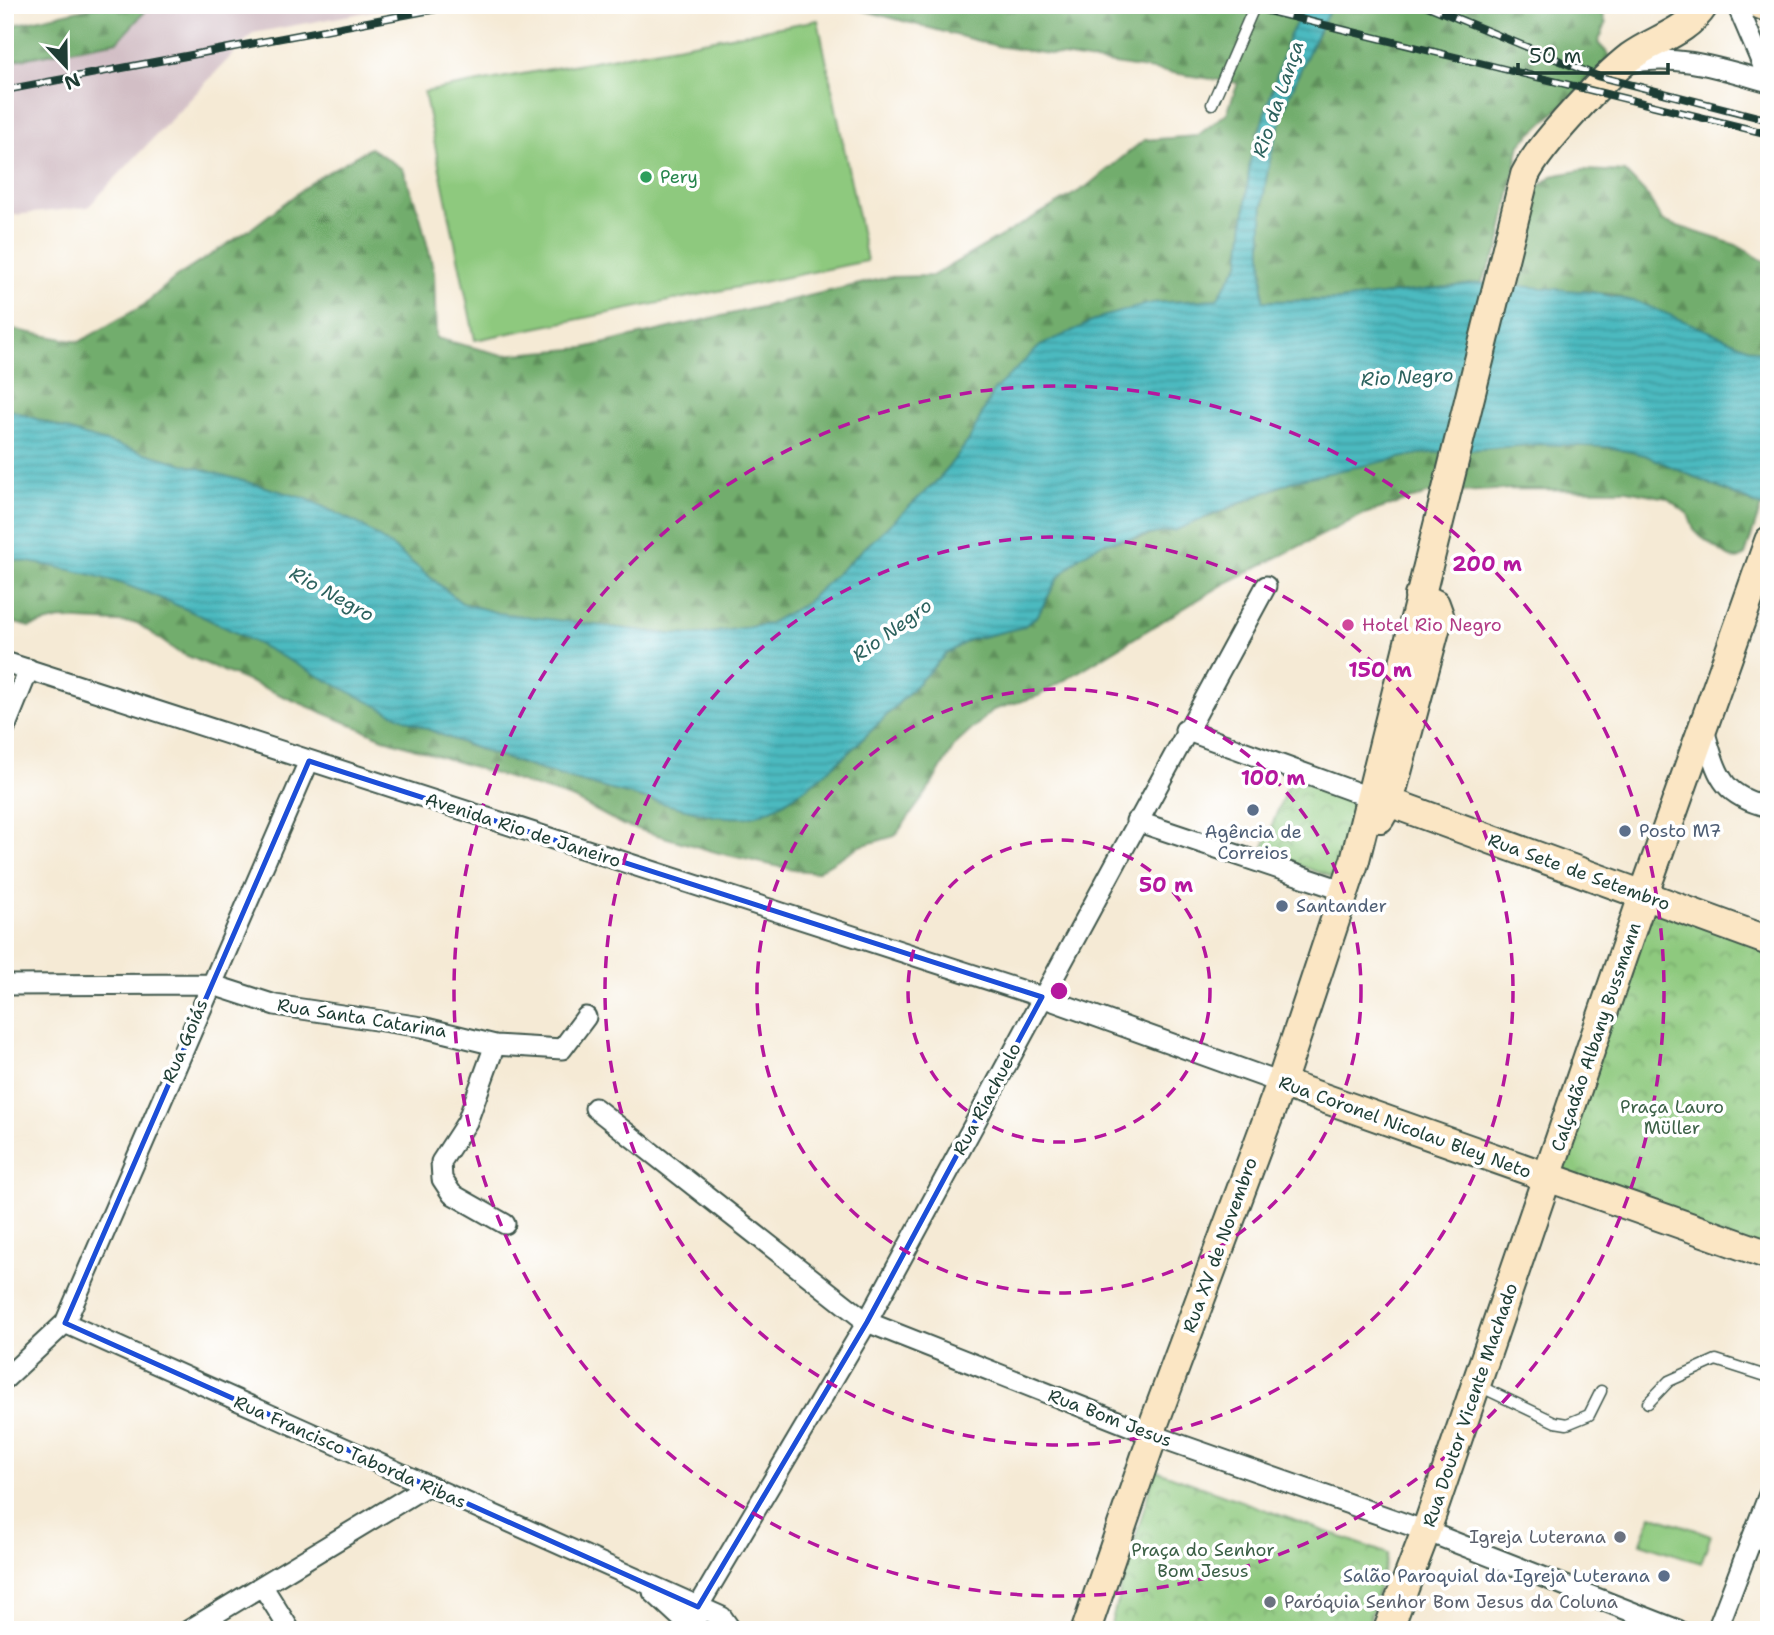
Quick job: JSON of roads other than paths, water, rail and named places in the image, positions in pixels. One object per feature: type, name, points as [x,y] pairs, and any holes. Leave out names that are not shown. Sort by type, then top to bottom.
[{"type":"main road","name":"Rua XV de Novembro","points":[[1086,1630],[1153,1435],[1153,1426],[1281,1083],[1439,615],[1435,604],[1419,596],[1506,249],[1532,161],[1621,65],[1684,28],[1704,5]]},
{"type":"main road","points":[[1761,5],[1769,8]]},
{"type":"main road","points":[[1643,896],[1769,541]]},
{"type":"main road","name":"Rua Sete de Setembro","points":[[1379,799],[1769,941]]},
{"type":"main road","name":"Calçadão Albany Bussmann","points":[[1548,1178],[1643,896]]},
{"type":"main road","name":"Rua Coronel Nicolau Bley Neto","points":[[1281,1083],[1769,1255]]},
{"type":"main road","name":"Rua Doutor Vicente Machado","points":[[1388,1630],[1426,1531],[1548,1178]]},
{"type":"street","points":[[1737,5],[1769,81]]},
{"type":"street","points":[[1621,65],[1669,59],[1704,64],[1769,81]]},
{"type":"street","name":"Rua Riachuelo","points":[[698,1607],[867,1322],[1185,730],[1266,586]]},
{"type":"street","name":"Avenida Rio de Janeiro","points":[[5,662],[1042,997]]},
{"type":"street","points":[[5,729],[29,669]]},
{"type":"street","name":"Rua Sete de Setembro","points":[[1185,730],[1379,799]]},
{"type":"street","points":[[1704,730],[1718,774],[1736,796],[1769,807]]},
{"type":"street","name":"Rua Goiás","points":[[65,1324],[309,761]]},
{"type":"street","points":[[1136,821],[1345,891]]},
{"type":"street","name":"Rua Santa Catarina","points":[[5,985],[210,985],[275,1004],[422,1027],[495,1045],[562,1049],[586,1017]]},
{"type":"street","name":"Rua Coronel Nicolau Bley Neto","points":[[1042,997],[1281,1083]]},
{"type":"street","points":[[495,1045],[467,1122],[442,1162],[442,1179],[452,1194],[505,1224]]},
{"type":"street","name":"Rua Bom Jesus","points":[[595,1108],[867,1322],[1153,1435],[1426,1531],[1678,1630]]},
{"type":"street","points":[[5,1379],[65,1324]]},
{"type":"street","name":"Rua Francisco Taborda Ribas","points":[[65,1324],[425,1487],[636,1577],[722,1618],[731,1630]]},
{"type":"street","points":[[189,1630],[425,1487]]},
{"type":"street","points":[[1717,1630],[1769,1494]]},
{"type":"street","name":"Rua Francisco Taborda Ribas","points":[[636,1577],[694,1629]]},
{"type":"street","points":[[263,1587],[290,1630]]},
{"type":"street","points":[[694,1629],[698,1607]]},
{"type":"lane","points":[[1212,104],[1255,5]]},
{"type":"lane","points":[[1648,1403],[1669,1381],[1716,1360],[1769,1377]]},
{"type":"lane","points":[[1477,1385],[1555,1422],[1567,1424],[1589,1415],[1601,1391]]},
{"type":"water","points":[[1306,5],[1332,5],[1298,76],[1272,151],[1262,215],[1263,301],[1340,300],[1481,283],[1592,292],[1638,302],[1769,356],[1769,510],[1645,455],[1608,447],[1540,444],[1419,454],[1295,480],[1176,530],[1103,543],[1079,557],[1058,578],[1038,615],[1023,627],[969,640],[946,654],[880,723],[825,773],[771,809],[747,817],[714,816],[563,776],[489,753],[416,724],[239,634],[129,586],[52,566],[5,558],[5,408],[85,436],[307,499],[359,524],[394,548],[462,603],[498,613],[669,634],[697,635],[768,624],[803,605],[939,479],[969,440],[994,390],[1040,346],[1102,317],[1152,303],[1217,299],[1240,262],[1250,161],[1289,37]]},
{"type":"railway","points":[[5,90],[458,5]]},
{"type":"railway","points":[[1243,5],[1769,134]]},
{"type":"railway","points":[[1425,5],[1597,76],[1769,120]]},
{"type":"place","name":"Pery","points":[[646,177]]},
{"type":"place","name":"Hotel Rio Negro","points":[[1348,625]]},
{"type":"place","name":"Agência de Correios","points":[[1253,810]]},
{"type":"place","name":"Posto M7","points":[[1625,831]]},
{"type":"place","name":"Santander","points":[[1282,906]]},
{"type":"place","name":"Igreja Luterana","points":[[1620,1537]]},
{"type":"place","name":"Salão Paroquial da Igreja Luterana","points":[[1664,1576]]},
{"type":"place","name":"Paróquia Senhor Bom Jesus da Coluna","points":[[1270,1602]]},
{"type":"water label","name":"Rio da Lança","points":[[1278,99]]},
{"type":"water label","name":"Rio Negro","points":[[1407,377]]},
{"type":"water label","name":"Rio Negro","points":[[332,594]]},
{"type":"water label","name":"Rio Negro","points":[[892,630]]},
{"type":"park label","name":"Praça Lauro Müller","points":[[1672,1117]]},
{"type":"park label","name":"Praça do Senhor Bom Jesus","points":[[1203,1560]]}]
